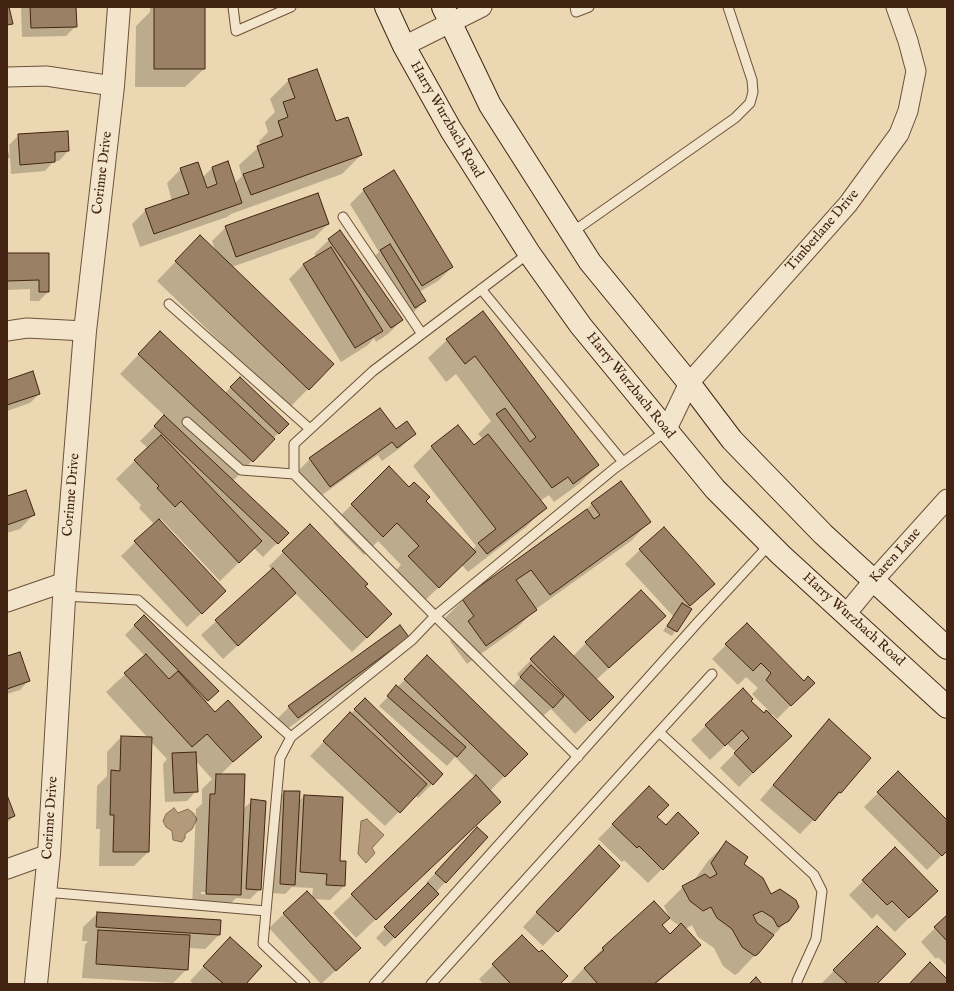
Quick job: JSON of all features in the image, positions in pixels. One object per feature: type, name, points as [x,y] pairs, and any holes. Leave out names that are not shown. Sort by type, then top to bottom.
[{"type":"main road","name":"Corinne Drive","points":[[36,984],[49,854],[64,589],[85,331],[114,86],[119,7]]},
{"type":"main road","name":"Harry Wurzbach Road","points":[[386,7],[404,46],[454,136],[529,253],[581,326],[715,489],[770,544],[947,707]]},
{"type":"main road","points":[[447,15],[490,105],[590,262],[689,383],[732,440],[823,534],[947,648]]},
{"type":"street","points":[[404,46],[447,15],[482,7]]},
{"type":"street","name":"Timberlane Drive","points":[[666,431],[689,383],[848,204],[899,134],[908,111],[916,71],[908,41],[896,7]]},
{"type":"street","points":[[7,77],[46,76],[114,86]]},
{"type":"street","points":[[7,331],[27,328],[85,331]]},
{"type":"street","name":"Karen Lane","points":[[846,614],[874,580],[947,499]]},
{"type":"street","points":[[7,602],[64,589]]},
{"type":"street","points":[[7,869],[49,854]]},
{"type":"lane","points":[[233,7],[236,31],[291,7]]},
{"type":"lane","points":[[575,7],[576,12],[589,7]]},
{"type":"lane","points":[[571,233],[735,118],[750,103],[753,92],[752,80],[728,7]]},
{"type":"lane","points":[[343,217],[422,334]]},
{"type":"lane","points":[[294,474],[294,444],[373,371],[529,253]]},
{"type":"lane","points":[[481,289],[619,465]]},
{"type":"lane","points":[[169,304],[310,429]]},
{"type":"lane","points":[[187,422],[241,470],[294,474],[578,757]]},
{"type":"lane","points":[[305,984],[263,944],[280,758],[291,737],[412,640],[435,616],[619,465],[666,431]]},
{"type":"lane","points":[[374,984],[770,544]]},
{"type":"lane","points":[[64,589],[138,600],[291,737]]},
{"type":"lane","points":[[431,984],[712,674]]},
{"type":"lane","points":[[659,732],[814,875],[822,891],[816,939],[797,984]]},
{"type":"lane","points":[[45,892],[266,911]]},
{"type":"shaded area","points":[[174,808],[178,813],[188,809],[197,819],[192,829],[185,834],[185,838],[182,842],[173,840],[172,831],[166,827],[163,821],[166,814]]},
{"type":"shaded area","points":[[367,819],[384,835],[372,848],[375,853],[366,863],[358,854],[361,821]]},
{"type":"building","points":[[7,7],[9,7],[13,24],[7,25]]},
{"type":"building","points":[[30,7],[76,7],[77,27],[31,28]]},
{"type":"building","points":[[154,7],[205,7],[205,69],[154,69]]},
{"type":"building","points":[[317,69],[336,121],[348,117],[362,155],[251,195],[243,174],[264,167],[257,146],[283,136],[278,121],[288,117],[283,102],[295,98],[288,79]]},
{"type":"building","points":[[68,131],[69,151],[55,152],[55,162],[20,165],[18,134]]},
{"type":"building","points":[[228,161],[242,203],[154,234],[145,209],[189,194],[180,168],[198,162],[207,188],[217,184],[212,167]]},
{"type":"building","points":[[394,170],[453,267],[422,286],[363,189]]},
{"type":"building","points":[[318,193],[329,224],[236,257],[225,226]]},
{"type":"building","points":[[340,230],[403,320],[391,328],[328,239]]},
{"type":"building","points":[[200,235],[334,364],[309,390],[175,261]]},
{"type":"building","points":[[390,244],[426,301],[415,308],[380,250]]},
{"type":"building","points":[[331,247],[383,331],[355,348],[303,264]]},
{"type":"building","points":[[7,253],[49,253],[49,292],[39,292],[39,280],[7,281]]},
{"type":"building","points":[[483,311],[599,465],[573,484],[568,477],[552,488],[496,414],[505,408],[530,442],[536,437],[475,356],[465,364],[446,339]]},
{"type":"building","points":[[160,331],[275,439],[253,462],[138,354]]},
{"type":"building","points":[[33,371],[40,394],[7,405],[7,380]]},
{"type":"building","points":[[240,377],[289,424],[279,434],[230,387]]},
{"type":"building","points":[[380,408],[396,429],[407,421],[416,434],[397,448],[392,442],[330,487],[309,458]]},
{"type":"building","points":[[164,415],[289,533],[278,544],[154,426]]},
{"type":"building","points":[[458,425],[474,445],[488,434],[547,508],[487,554],[478,543],[496,529],[431,446]]},
{"type":"building","points":[[161,435],[262,541],[239,563],[181,501],[175,507],[157,488],[159,486],[134,460]]},
{"type":"building","points":[[389,466],[409,487],[414,482],[430,497],[426,501],[476,552],[439,588],[408,556],[419,546],[397,523],[383,537],[351,504]]},
{"type":"building","points":[[621,481],[651,522],[550,595],[531,570],[516,580],[537,610],[486,646],[468,621],[474,616],[462,599],[587,509],[594,519],[600,515],[591,503]]},
{"type":"building","points":[[26,490],[35,515],[7,525],[7,496]]},
{"type":"building","points":[[159,519],[226,591],[202,614],[134,541]]},
{"type":"building","points":[[310,524],[368,584],[365,586],[392,614],[367,638],[282,551]]},
{"type":"building","points":[[664,527],[715,584],[690,606],[639,549]]},
{"type":"building","points":[[273,568],[296,593],[238,646],[215,620]]},
{"type":"building","points":[[641,590],[666,616],[609,668],[585,642]]},
{"type":"building","points":[[682,603],[692,609],[677,632],[667,626]]},
{"type":"building","points":[[144,615],[219,691],[208,701],[134,625]]},
{"type":"building","points":[[747,623],[804,681],[808,676],[815,683],[791,706],[766,680],[771,673],[761,663],[753,671],[725,644]]},
{"type":"building","points":[[400,625],[409,637],[298,718],[288,706]]},
{"type":"building","points":[[554,636],[614,697],[590,721],[530,659]]},
{"type":"building","points":[[20,652],[30,681],[7,689],[7,656]]},
{"type":"building","points":[[146,654],[169,679],[178,671],[215,712],[228,700],[262,737],[233,762],[207,734],[192,747],[124,673]]},
{"type":"building","points":[[427,655],[528,754],[505,777],[404,679]]},
{"type":"building","points":[[531,665],[564,696],[553,708],[520,677]]},
{"type":"building","points":[[396,685],[466,747],[457,757],[387,696]]},
{"type":"building","points":[[743,688],[753,699],[751,701],[764,713],[766,710],[792,736],[753,773],[734,753],[749,738],[742,730],[725,746],[705,725]]},
{"type":"building","points":[[365,698],[443,774],[433,785],[354,709]]},
{"type":"building","points":[[350,712],[427,784],[400,813],[323,741]]},
{"type":"building","points":[[829,719],[871,758],[841,793],[839,792],[815,821],[773,785]]},
{"type":"building","points":[[121,736],[152,737],[149,852],[113,852],[114,815],[110,815],[111,770],[120,771]]},
{"type":"building","points":[[196,752],[198,792],[174,793],[172,753]]},
{"type":"building","points":[[898,771],[947,820],[947,851],[942,856],[877,792]]},
{"type":"building","points":[[216,774],[245,774],[241,895],[206,894],[210,794],[215,794]]},
{"type":"building","points":[[476,775],[501,802],[376,920],[351,894]]},
{"type":"building","points":[[649,786],[669,805],[657,817],[666,825],[678,812],[699,833],[663,870],[639,846],[637,848],[612,824]]},
{"type":"building","points":[[284,791],[300,791],[295,885],[280,884]]},
{"type":"building","points":[[7,795],[15,816],[7,819]]},
{"type":"building","points":[[304,795],[343,797],[340,861],[346,861],[345,886],[326,885],[327,874],[300,872]]},
{"type":"building","points":[[251,799],[266,801],[261,890],[246,889]]},
{"type":"building","points":[[477,827],[488,837],[446,883],[435,873]]},
{"type":"building","points":[[726,841],[748,857],[744,864],[763,878],[771,894],[780,889],[796,900],[799,907],[789,921],[778,927],[773,918],[762,911],[753,915],[757,923],[774,935],[755,956],[742,947],[732,929],[717,918],[711,907],[703,911],[690,901],[682,886],[705,874],[710,878],[717,874],[711,863]]},
{"type":"building","points":[[599,845],[620,866],[558,932],[536,912]]},
{"type":"building","points":[[895,847],[938,891],[909,918],[892,901],[887,905],[862,880]]},
{"type":"building","points":[[428,883],[439,894],[395,938],[384,927]]},
{"type":"building","points":[[307,891],[361,948],[336,971],[283,913]]},
{"type":"building","points":[[654,901],[670,918],[662,925],[670,934],[681,923],[701,945],[654,984],[598,984],[584,968],[604,950],[602,948]]},
{"type":"building","points":[[97,912],[221,920],[220,935],[96,927]]},
{"type":"building","points":[[947,915],[947,941],[934,927]]},
{"type":"building","points":[[877,926],[906,954],[877,984],[848,984],[833,970]]},
{"type":"building","points":[[98,930],[190,935],[188,970],[96,964]]},
{"type":"building","points":[[522,935],[539,952],[542,950],[568,976],[560,984],[511,984],[492,964]]},
{"type":"building","points":[[230,937],[262,966],[246,984],[224,984],[203,966]]},
{"type":"building","points":[[930,962],[947,979],[947,984],[909,984]]},
{"type":"building","points":[[756,977],[762,984],[749,984]]}]
